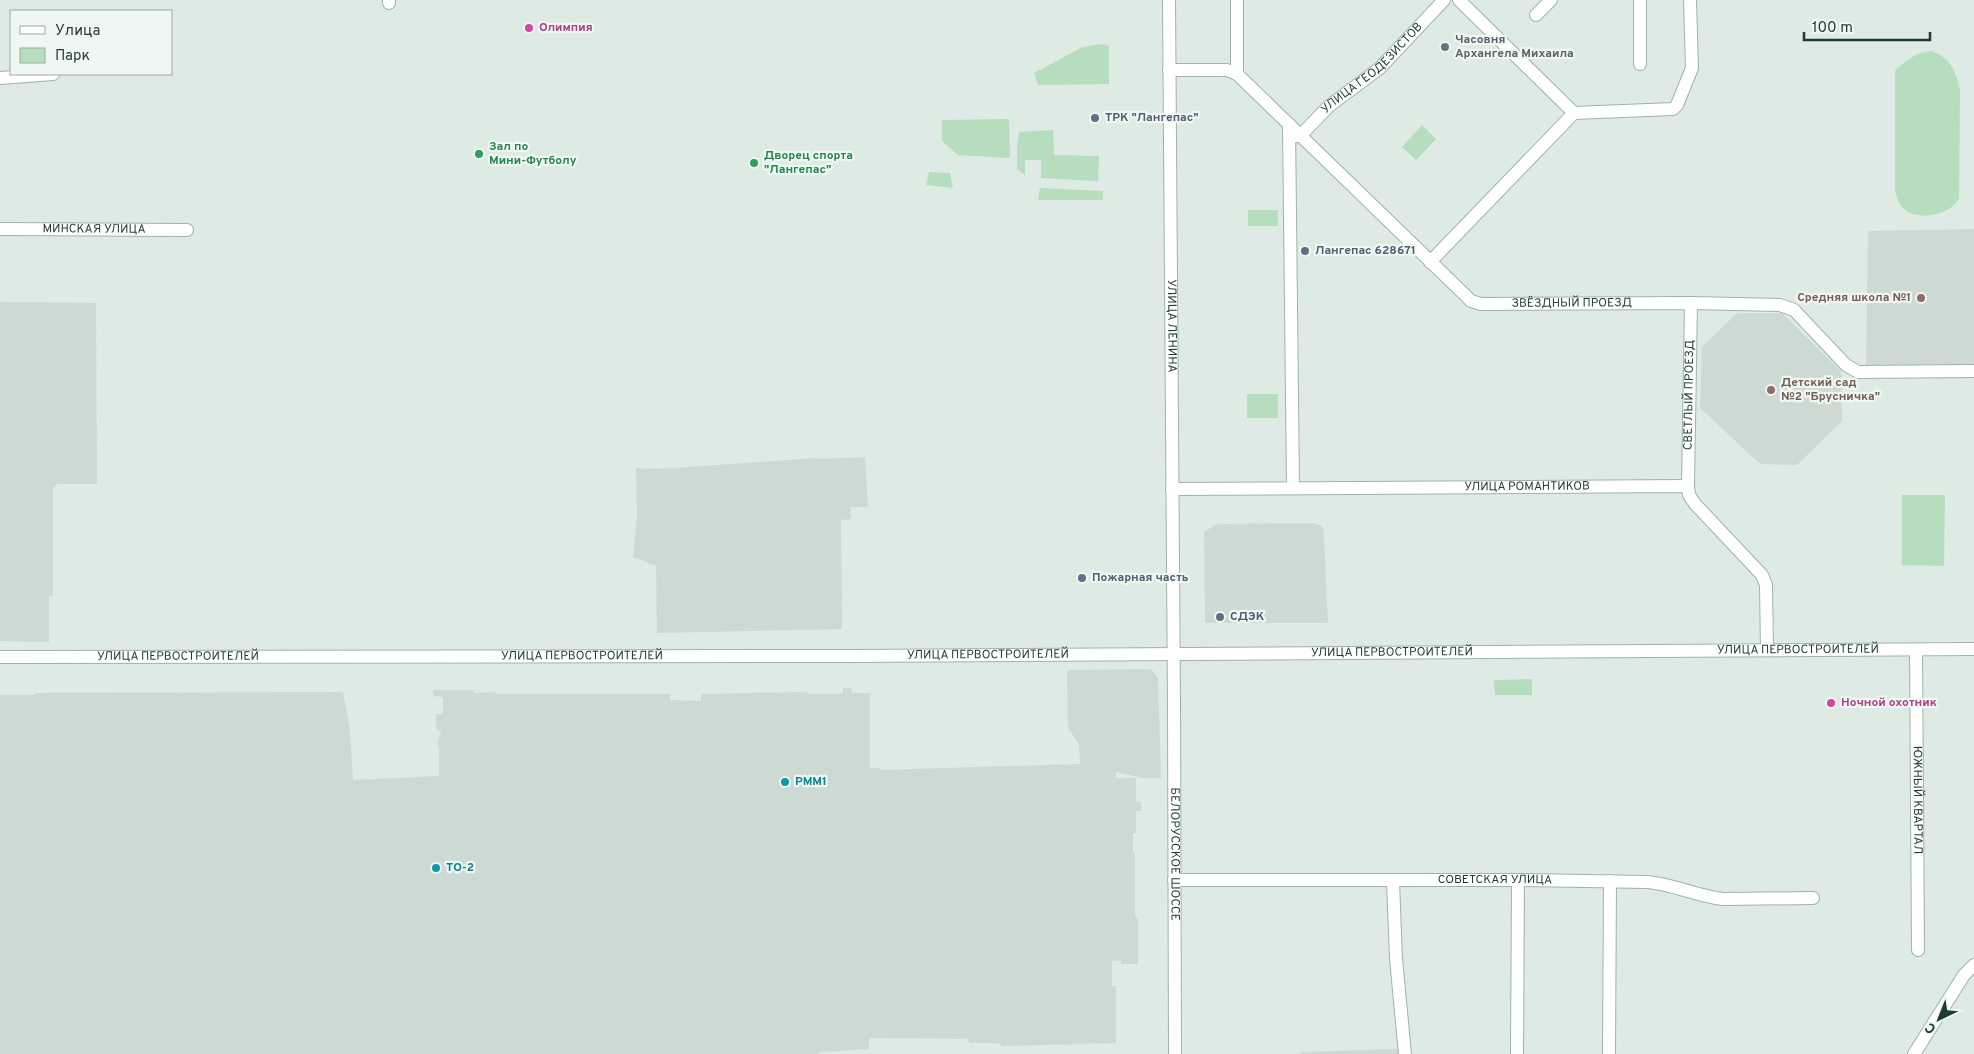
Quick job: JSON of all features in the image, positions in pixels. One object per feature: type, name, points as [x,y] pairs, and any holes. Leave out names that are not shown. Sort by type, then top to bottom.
[{"type":"street","name":"УЛИЦА ЛЕНИНА","points":[[1169,0],[1173,653]]},
{"type":"street","points":[[1169,70],[1227,70],[1237,74],[1237,0]]},
{"type":"street","name":"УЛИЦА ГЕОДЕЗИСТОВ","points":[[1295,136],[1329,106],[1380,68],[1444,0]]},
{"type":"street","points":[[1459,0],[1574,113]]},
{"type":"street","points":[[1536,14],[1551,0]]},
{"type":"street","points":[[1640,0],[1640,64]]},
{"type":"street","points":[[1430,262],[1574,113],[1673,109],[1677,105],[1692,68],[1690,0]]},
{"type":"street","name":"ЗВЁЗДНЫЙ ПРОЕЗД","points":[[1237,74],[1289,124],[1295,136],[1471,300],[1481,304],[1692,303],[1780,305],[1794,310],[1846,365],[1858,372],[1974,371]]},
{"type":"street","points":[[0,78],[40,75]]},
{"type":"street","points":[[1292,488],[1295,136]]},
{"type":"street","name":"МИНСКАЯ УЛИЦА","points":[[0,229],[187,230]]},
{"type":"street","name":"СВЕТЛЫЙ ПРОЕЗД","points":[[1688,486],[1692,303]]},
{"type":"street","points":[[1688,486],[1689,495],[1695,504],[1762,575],[1766,585],[1767,650]]},
{"type":"street","name":"УЛИЦА РОМАНТИКОВ","points":[[1172,489],[1688,486]]},
{"type":"street","name":"УЛИЦА ПЕРВОСТРОИТЕЛЕЙ","points":[[0,657],[689,657],[1974,649]]},
{"type":"street","name":"ЮЖНЫЙ КВАРТАЛ","points":[[1916,650],[1918,950]]},
{"type":"street","name":"БЕЛОРУССКОЕ ШОССЕ","points":[[1173,653],[1175,1054]]},
{"type":"street","name":"СОВЕТСКАЯ УЛИЦА","points":[[1174,880],[1658,882],[1704,896],[1723,899],[1813,898]]},
{"type":"street","points":[[1393,880],[1396,959],[1405,1054]]},
{"type":"street","points":[[1517,1054],[1518,880]]},
{"type":"street","points":[[1609,1054],[1610,881]]},
{"type":"street","points":[[1914,1054],[1964,975],[1974,966]]},
{"type":"shaded area","name":"Средняя школа №1","points":[[1974,229],[1974,365],[1866,366],[1868,231]]},
{"type":"shaded area","points":[[0,302],[96,303],[97,484],[57,484],[53,488],[53,596],[49,597],[49,642],[0,641]]},
{"type":"shaded area","name":"Детский сад №2 \"Брусничка\"","points":[[1737,313],[1782,313],[1841,371],[1842,421],[1797,465],[1760,464],[1700,408],[1702,347]]},
{"type":"shaded area","points":[[865,457],[868,507],[850,507],[851,519],[841,520],[842,629],[657,633],[656,566],[633,557],[637,514],[636,468],[657,469],[817,458]]},
{"type":"shaded area","points":[[1315,523],[1323,527],[1328,623],[1205,623],[1204,532],[1217,524]]},
{"type":"shaded area","points":[[1149,669],[1158,678],[1161,778],[1142,778],[1116,772],[1116,778],[1136,778],[1136,802],[1141,802],[1141,811],[1136,811],[1136,833],[1133,833],[1133,852],[1135,853],[1135,917],[1138,917],[1138,964],[1121,964],[1121,960],[1112,961],[1112,986],[1116,986],[1116,1043],[1002,1046],[999,1043],[969,1043],[968,1039],[869,1038],[869,1049],[820,1052],[819,1054],[0,1054],[0,695],[35,695],[35,693],[343,692],[350,731],[353,780],[439,776],[439,746],[437,745],[441,731],[436,729],[436,714],[443,714],[443,697],[433,696],[433,690],[474,690],[474,693],[496,692],[497,694],[670,694],[670,700],[701,701],[701,694],[808,692],[808,694],[836,694],[843,693],[843,688],[851,688],[852,693],[870,693],[870,768],[880,768],[881,770],[1080,764],[1079,744],[1068,728],[1067,670]]},
{"type":"shaded area","points":[[1399,1049],[1399,1054],[1301,1054],[1301,1052]]},
{"type":"green space","points":[[1102,44],[1109,46],[1109,84],[1038,85],[1034,73],[1083,47]]},
{"type":"green space","points":[[1931,51],[1943,57],[1951,66],[1960,90],[1959,199],[1955,205],[1941,213],[1924,216],[1916,215],[1903,208],[1895,190],[1895,71],[1920,53]]},
{"type":"green space","points":[[1009,119],[1010,158],[958,155],[942,141],[942,120]]},
{"type":"green space","points":[[1422,125],[1436,139],[1416,160],[1402,147]]},
{"type":"green space","points":[[1053,130],[1054,155],[1099,156],[1098,181],[1041,178],[1041,160],[1025,160],[1025,175],[1017,169],[1019,132]]},
{"type":"green space","points":[[929,172],[950,173],[953,188],[926,185]]},
{"type":"green space","points":[[1040,188],[1103,191],[1103,200],[1038,200]]},
{"type":"green space","points":[[1248,210],[1278,210],[1278,226],[1248,226]]},
{"type":"green space","points":[[1247,394],[1278,394],[1278,418],[1247,418]]},
{"type":"green space","points":[[1902,495],[1945,495],[1944,566],[1902,565]]},
{"type":"green space","points":[[1532,679],[1532,695],[1495,695],[1494,680]]},
{"type":"place","name":"Олимпия","points":[[529,28]]},
{"type":"place","name":"Часовня Архангела Михаила","points":[[1445,47]]},
{"type":"place","name":"ТРК \"Лангепас\"","points":[[1095,118]]},
{"type":"place","name":"Зал по Мини-Футболу","points":[[479,154]]},
{"type":"place","name":"Дворец спорта \"Лангепас\"","points":[[754,163]]},
{"type":"place","name":"Лангепас 628671","points":[[1305,251]]},
{"type":"place","name":"Средняя школа №1","points":[[1921,298]]},
{"type":"place","name":"Детский сад №2 \"Брусничка\"","points":[[1771,390]]},
{"type":"place","name":"Пожарная часть","points":[[1082,578]]},
{"type":"place","name":"СДЭК","points":[[1220,617]]},
{"type":"place","name":"Ночной охотник","points":[[1831,703]]},
{"type":"place","name":"РММ1","points":[[785,782]]},
{"type":"place","name":"ТО-2","points":[[436,868]]}]
